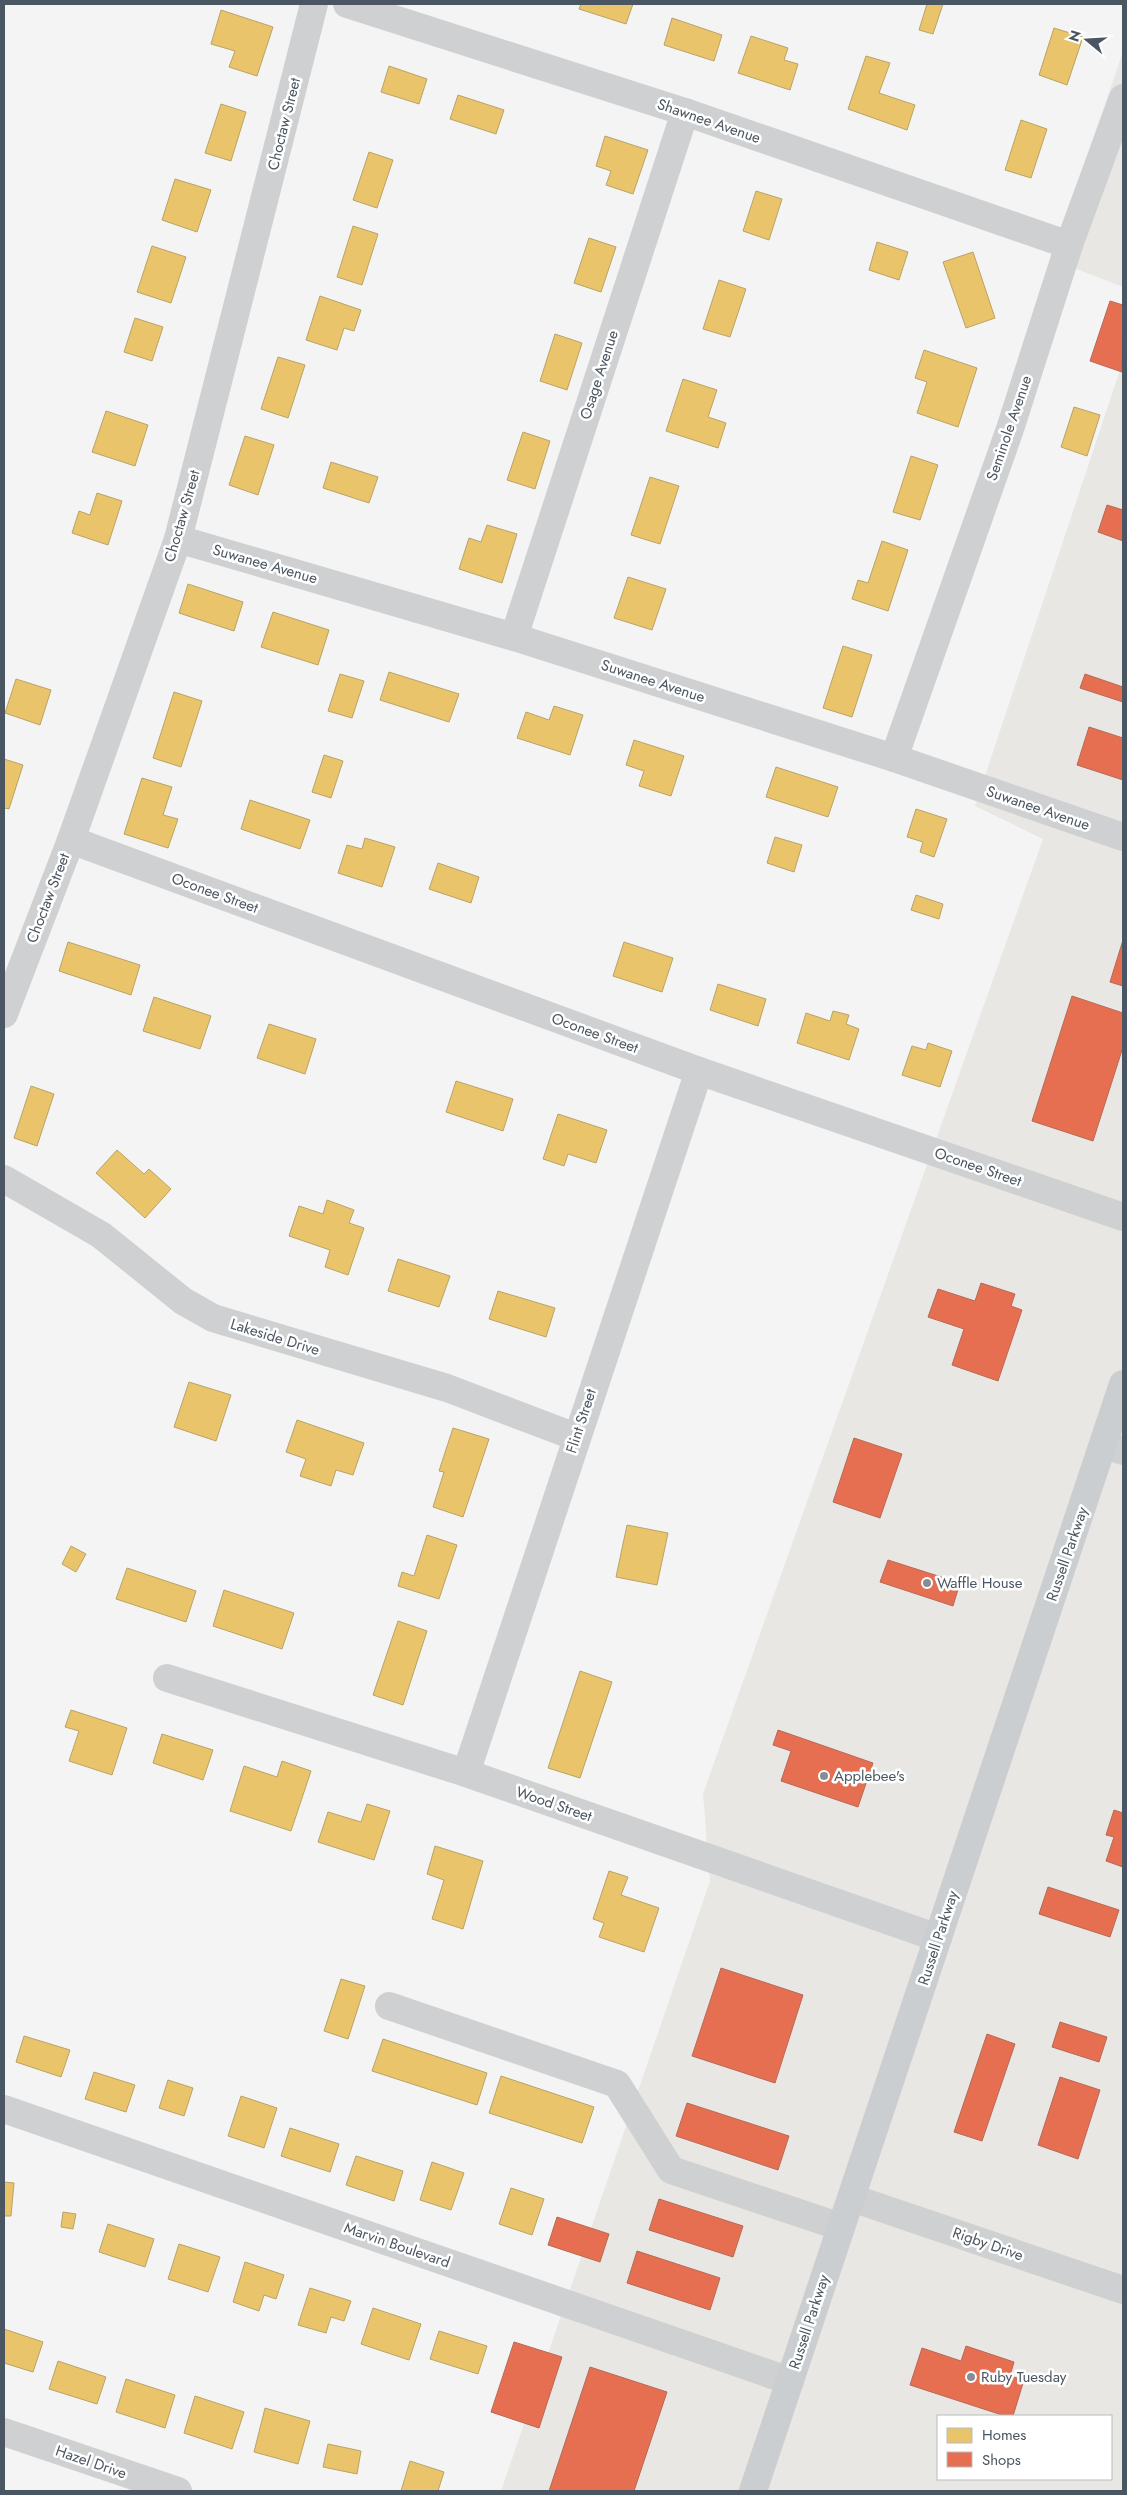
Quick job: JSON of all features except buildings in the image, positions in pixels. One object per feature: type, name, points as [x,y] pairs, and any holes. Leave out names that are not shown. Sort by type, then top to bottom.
[{"type":"main road","name":"Russell Parkway","points":[[753,2491],[938,1938],[1114,1448],[1123,1384]]},
{"type":"street","name":"Choctaw Street","points":[[4,1014],[70,840],[178,539],[314,4]]},
{"type":"street","name":"Shawnee Avenue","points":[[347,4],[685,112],[1069,245]]},
{"type":"street","name":"Seminole Avenue","points":[[894,758],[1010,429],[1069,245],[1123,98]]},
{"type":"street","name":"Osage Avenue","points":[[514,637],[685,112]]},
{"type":"street","name":"Suwanee Avenue","points":[[178,539],[514,637],[894,758],[1123,838]]},
{"type":"street","name":"Oconee Street","points":[[70,840],[699,1071],[1123,1217]]},
{"type":"street","name":"Flint Street","points":[[466,1773],[699,1071]]},
{"type":"street","name":"Lakeside Drive","points":[[4,1179],[101,1235],[182,1301],[213,1318],[447,1388],[576,1437]]},
{"type":"street","name":"Wood Street","points":[[167,1678],[466,1773],[938,1938]]},
{"type":"street","points":[[388,2006],[617,2084],[671,2170],[841,2227]]},
{"type":"street","name":"Marvin Boulevard","points":[[4,2110],[790,2381]]},
{"type":"street","name":"Rigby Drive","points":[[852,2198],[1123,2290]]},
{"type":"street","name":"Hazel Drive","points":[[4,2432],[178,2491]]},
{"type":"shaded area","points":[[1123,52],[1123,287],[1051,259]]},
{"type":"shaded area","points":[[1123,361],[1123,2491],[501,2491],[710,1881],[703,1794],[1043,839],[975,806]]},
{"type":"place","name":"Waffle House","points":[[927,1583]]},
{"type":"place","name":"Applebee's","points":[[824,1776]]},
{"type":"place","name":"Ruby Tuesday","points":[[971,2377]]}]
